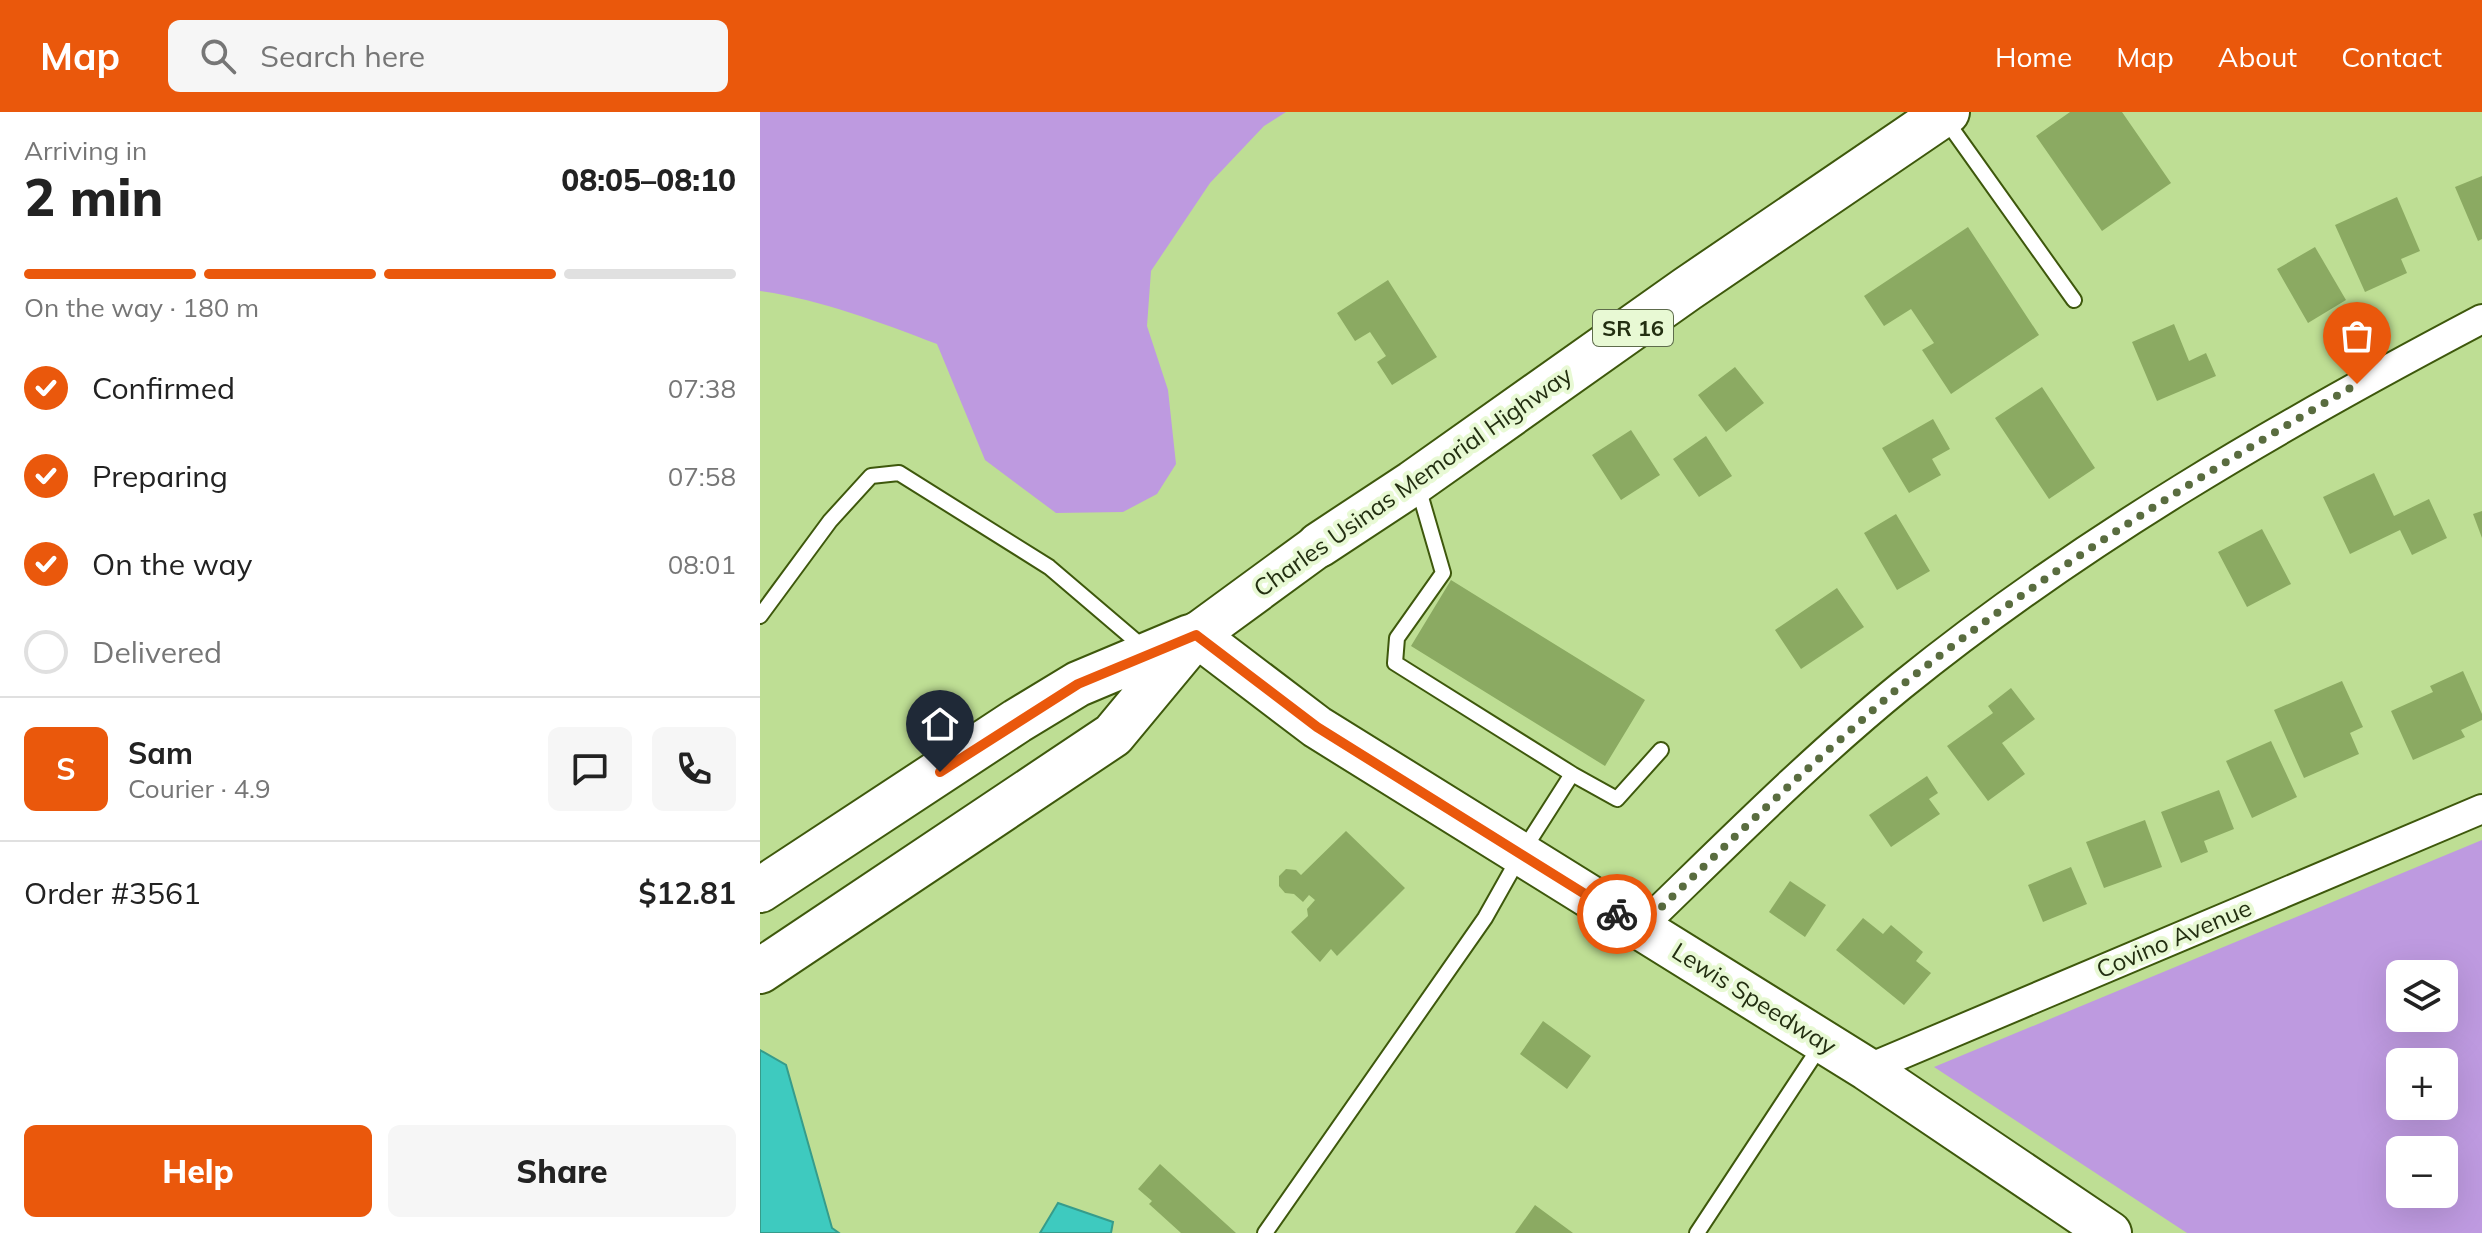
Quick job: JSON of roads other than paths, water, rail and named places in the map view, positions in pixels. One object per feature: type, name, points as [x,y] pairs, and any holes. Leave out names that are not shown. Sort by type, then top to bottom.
[{"type":"highway","name":"Charles Usinas Memorial Highway","points":[[1319,545],[1945,114]]},
{"type":"highway","name":"Charles Usinas Memorial Highway","points":[[760,890],[1078,684],[1196,635]]},
{"type":"highway","name":"Charles Usinas Memorial Highway","points":[[760,971],[1113,735],[1196,635]]},
{"type":"main road","name":"Charles Usinas Memorial Highway","points":[[1196,635],[1319,545]]},
{"type":"main road","name":"Lewis Speedway","points":[[1196,635],[1317,727],[1867,1069],[2110,1233]]},
{"type":"street","points":[[1640,928],[1767,805],[1900,687],[1982,623],[2096,543],[2218,465],[2357,384],[2482,319]]},
{"type":"street","name":"Covino Avenue","points":[[1867,1069],[2482,809]]},
{"type":"lane","points":[[1945,114],[2074,300]]},
{"type":"lane","points":[[760,616],[830,521],[871,476],[899,473],[1049,567],[1150,654]]},
{"type":"lane","points":[[1416,481],[1443,573],[1397,638],[1395,663],[1617,799],[1661,750]]},
{"type":"lane","points":[[1265,1233],[1485,918],[1572,774]]},
{"type":"lane","points":[[1697,1233],[1823,1042]]},
{"type":"water","points":[[760,1050],[786,1065],[832,1228],[839,1233],[760,1233]]},
{"type":"water","points":[[1058,1203],[1113,1222],[1111,1233],[1040,1233]]}]
